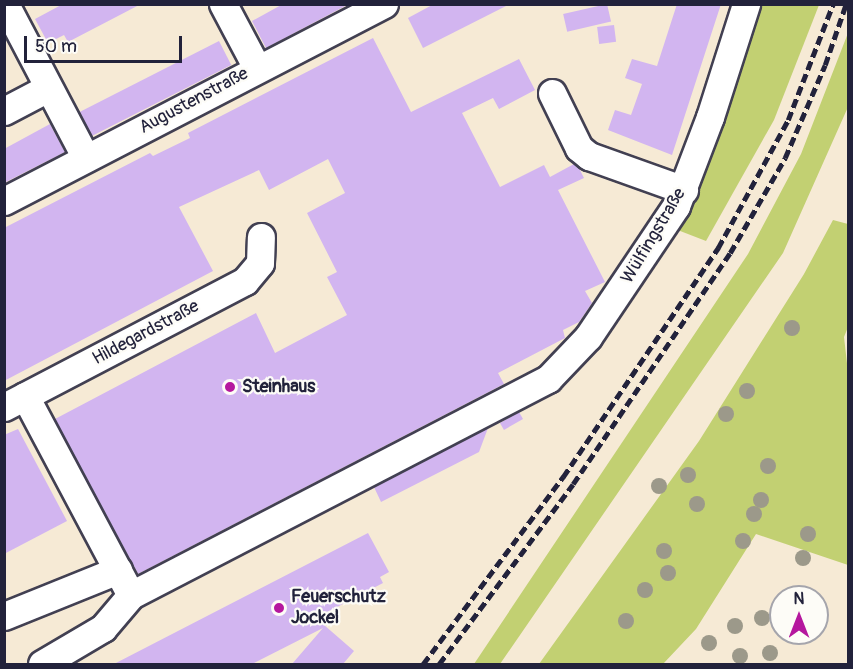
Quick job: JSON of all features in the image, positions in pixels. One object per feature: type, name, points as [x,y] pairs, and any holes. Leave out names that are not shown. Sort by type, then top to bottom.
[{"type":"street","points":[[5,4],[86,158]]},
{"type":"street","points":[[223,4],[257,68]]},
{"type":"street","name":"Augustenstraße","points":[[4,201],[384,4]]},
{"type":"street","name":"Wülfingstraße","points":[[131,595],[549,379],[588,337],[664,227],[684,190],[746,4]]},
{"type":"street","points":[[4,111],[48,88]]},
{"type":"street","points":[[552,93],[579,148],[589,156],[684,190]]},
{"type":"street","name":"Hildegardstraße","points":[[15,402],[245,281],[260,263],[261,237]]},
{"type":"street","points":[[15,402],[131,595],[103,628],[42,664]]},
{"type":"street","points":[[4,616],[118,570]]},
{"type":"green space","points":[[760,5],[819,5],[774,120],[706,241],[675,229]]},
{"type":"green space","points":[[848,33],[848,107],[783,253],[500,664],[474,664],[748,254],[801,154]]},
{"type":"green space","points":[[833,220],[848,224],[848,327],[844,337],[848,372],[848,565],[756,534],[696,629],[663,664],[539,664],[699,441],[804,274]]},
{"type":"building","points":[[63,4],[141,4],[68,42],[64,35],[48,43],[35,19]]},
{"type":"building","points":[[283,4],[349,4],[266,48],[252,21]]},
{"type":"building","points":[[434,4],[510,4],[423,48],[408,18]]},
{"type":"building","points":[[607,4],[611,22],[567,32],[563,14]]},
{"type":"building","points":[[677,4],[721,4],[672,155],[608,130],[615,110],[631,115],[642,84],[625,78],[632,59],[657,66]]},
{"type":"building","points":[[614,25],[616,42],[599,44],[597,27]]},
{"type":"building","points":[[373,38],[411,112],[519,59],[535,90],[499,109],[493,98],[462,113],[500,187],[544,165],[550,177],[574,164],[579,168],[584,178],[558,190],[605,282],[585,291],[592,303],[579,322],[563,330],[565,338],[498,373],[504,384],[138,574],[55,419],[256,313],[275,353],[347,315],[327,277],[337,272],[307,213],[345,193],[328,159],[269,190],[259,170],[179,207],[213,271],[4,381],[4,228],[150,153],[153,156],[190,138],[188,133]]},
{"type":"building","points":[[219,41],[231,65],[91,136],[79,112]]},
{"type":"building","points":[[50,124],[65,152],[4,183],[4,149]]},
{"type":"building","points":[[519,412],[523,419],[504,430],[500,423]]},
{"type":"building","points":[[488,428],[479,452],[381,502],[374,487]]},
{"type":"building","points":[[18,429],[67,521],[4,554],[4,435]]},
{"type":"building","name":"Feuerschutz Jockel","points":[[368,533],[389,572],[380,577],[383,583],[316,618],[354,651],[343,664],[292,664],[323,628],[252,664],[114,664]]},
{"type":"railway","points":[[423,664],[563,477],[718,248],[788,120],[833,4]]},
{"type":"railway","points":[[439,664],[573,484],[730,253],[785,158],[825,65],[846,4]]},
{"type":"place","name":"Steinhaus","points":[[230,387]]},
{"type":"place","name":"Feuerschutz Jockel","points":[[279,608]]}]
